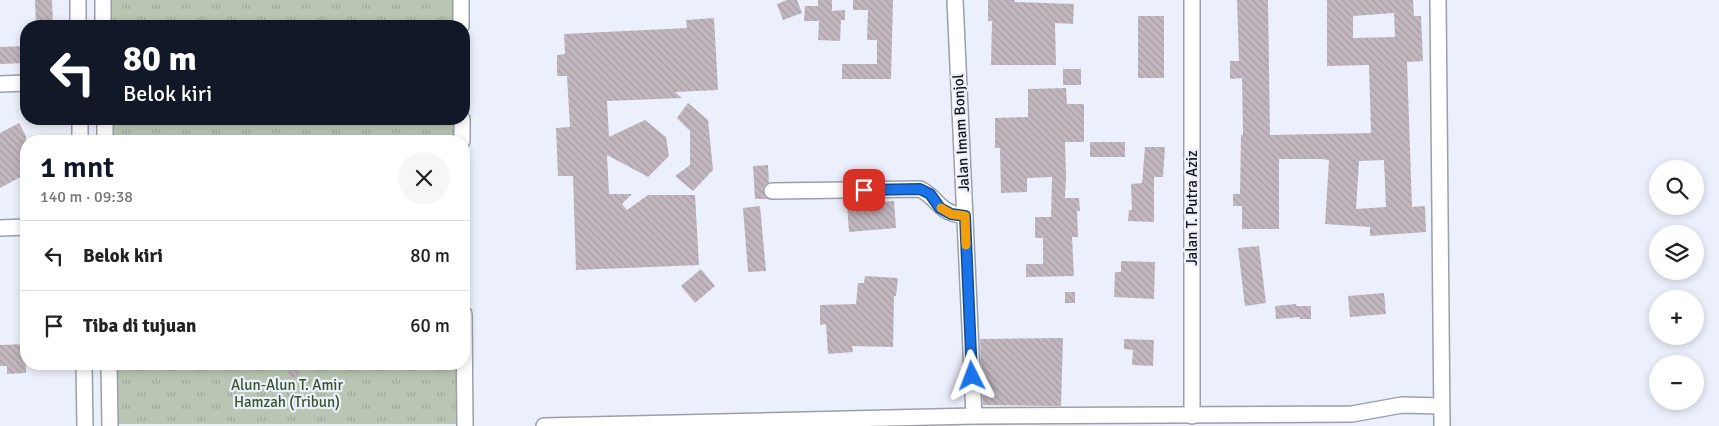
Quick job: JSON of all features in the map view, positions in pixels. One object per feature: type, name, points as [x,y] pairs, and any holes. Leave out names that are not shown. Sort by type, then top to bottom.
[{"type":"street","points":[[78,0],[78,20]]},
{"type":"street","points":[[103,0],[103,20]]},
{"type":"street","points":[[461,0],[461,20]]},
{"type":"street","name":"Jalan Imam Bonjol","points":[[955,0],[974,416]]},
{"type":"street","name":"Jalan T. Putra Aziz","points":[[1192,0],[1192,416]]},
{"type":"street","points":[[1438,0],[1442,426]]},
{"type":"street","points":[[0,84],[20,83]]},
{"type":"street","points":[[772,191],[920,189],[930,194],[940,208],[951,214],[965,216]]},
{"type":"street","points":[[0,228],[20,227]]},
{"type":"street","points":[[84,370],[85,426]]},
{"type":"street","points":[[109,370],[110,426]]},
{"type":"street","points":[[464,370],[465,426]]},
{"type":"street","points":[[544,426],[768,423],[974,416],[1109,421],[1192,416],[1352,420],[1402,405],[1441,406]]},
{"type":"green space","points":[[105,0],[458,0],[459,20],[105,20]]},
{"type":"green space","points":[[107,125],[459,125],[459,135],[107,135]]},
{"type":"green space","name":"Alun-Alun T. Amir Hamzah (Tribun)","points":[[111,370],[461,370],[461,424],[112,424]]},
{"type":"building","points":[[35,0],[52,0],[53,20],[36,20]]},
{"type":"building","points":[[787,0],[797,0],[802,13],[783,20],[777,4]]},
{"type":"building","points":[[818,0],[832,0],[832,11],[845,10],[845,20],[841,20],[840,41],[818,40],[819,21],[804,21],[805,6],[818,6]]},
{"type":"building","points":[[853,0],[893,0],[891,79],[842,79],[842,64],[877,64],[877,40],[867,40],[868,10],[853,10]]},
{"type":"building","points":[[988,0],[1074,4],[1073,24],[1055,23],[1056,65],[991,65],[992,21],[988,21]]},
{"type":"building","points":[[1237,0],[1268,0],[1270,135],[1371,133],[1369,65],[1327,66],[1327,0],[1413,0],[1414,16],[1421,16],[1423,61],[1407,62],[1412,207],[1425,206],[1426,232],[1370,236],[1370,227],[1325,224],[1329,160],[1322,159],[1279,159],[1279,229],[1242,229],[1242,206],[1233,206],[1233,194],[1240,194],[1241,135],[1243,135],[1242,78],[1230,79],[1230,61],[1239,61]],"holes":[[[1394,13],[1395,37],[1353,38],[1353,16]],[[1384,160],[1386,207],[1356,209],[1359,161]]]},
{"type":"building","points":[[1138,16],[1164,16],[1164,78],[1138,78]]},
{"type":"building","points":[[714,18],[718,90],[675,92],[682,98],[607,101],[609,137],[645,120],[666,137],[669,156],[648,177],[607,155],[609,194],[632,194],[622,204],[627,210],[648,195],[695,195],[699,265],[576,270],[573,176],[558,176],[556,128],[570,127],[567,76],[557,76],[557,55],[565,54],[564,34],[687,28],[686,20]]},
{"type":"building","points":[[20,46],[20,63],[0,64],[0,47]]},
{"type":"building","points":[[1063,69],[1081,69],[1081,85],[1063,85]]},
{"type":"building","points":[[1066,88],[1067,104],[1084,104],[1084,142],[1065,142],[1065,198],[1079,198],[1080,211],[1077,211],[1078,237],[1072,237],[1074,276],[1026,277],[1026,264],[1043,264],[1043,238],[1035,238],[1035,217],[1051,217],[1052,177],[1027,178],[1027,192],[1001,193],[1000,148],[995,148],[995,118],[1028,117],[1028,89]]},
{"type":"building","points":[[688,103],[708,120],[713,170],[693,191],[675,176],[690,165],[690,131],[677,118]]},
{"type":"building","points":[[19,123],[25,135],[20,135],[20,177],[0,188],[0,133]]},
{"type":"building","points":[[1090,142],[1125,142],[1125,157],[1090,157]]},
{"type":"building","points":[[1145,147],[1165,147],[1163,177],[1154,177],[1154,222],[1128,221],[1129,210],[1132,210],[1131,184],[1142,183]]},
{"type":"building","points":[[768,165],[769,182],[764,186],[763,191],[767,199],[755,199],[753,166]]},
{"type":"building","points":[[894,201],[896,228],[849,232],[847,204]]},
{"type":"building","points":[[760,206],[766,271],[748,272],[743,208]]},
{"type":"building","points":[[1259,246],[1266,303],[1245,306],[1238,248]]},
{"type":"building","points":[[1121,261],[1155,262],[1154,299],[1114,297],[1115,272],[1121,272]]},
{"type":"building","points":[[701,269],[715,286],[695,303],[681,286]]},
{"type":"building","points":[[865,276],[898,278],[896,296],[894,296],[893,347],[852,346],[853,352],[828,354],[826,324],[820,325],[820,305],[856,304],[858,283],[864,283]]},
{"type":"building","points":[[1065,292],[1075,292],[1075,303],[1065,303]]},
{"type":"building","points":[[1384,293],[1386,314],[1350,317],[1348,296]]},
{"type":"building","points":[[1296,304],[1296,306],[1311,306],[1311,319],[1300,319],[1300,317],[1276,319],[1275,306]]},
{"type":"building","points":[[1063,338],[1061,406],[983,405],[980,339]]},
{"type":"building","points":[[1124,339],[1154,340],[1153,366],[1132,365],[1133,350],[1124,349]]},
{"type":"building","points":[[20,344],[20,370],[26,370],[26,373],[7,374],[7,366],[0,366],[0,345]]},
{"type":"building","points":[[288,370],[298,370],[299,377],[289,378]]},
{"type":"slow traffic","points":[[941,208],[951,214],[965,216],[966,245]]},
{"type":"route","points":[[864,190],[920,189],[930,194],[940,208],[951,214],[965,216],[972,376]]}]
